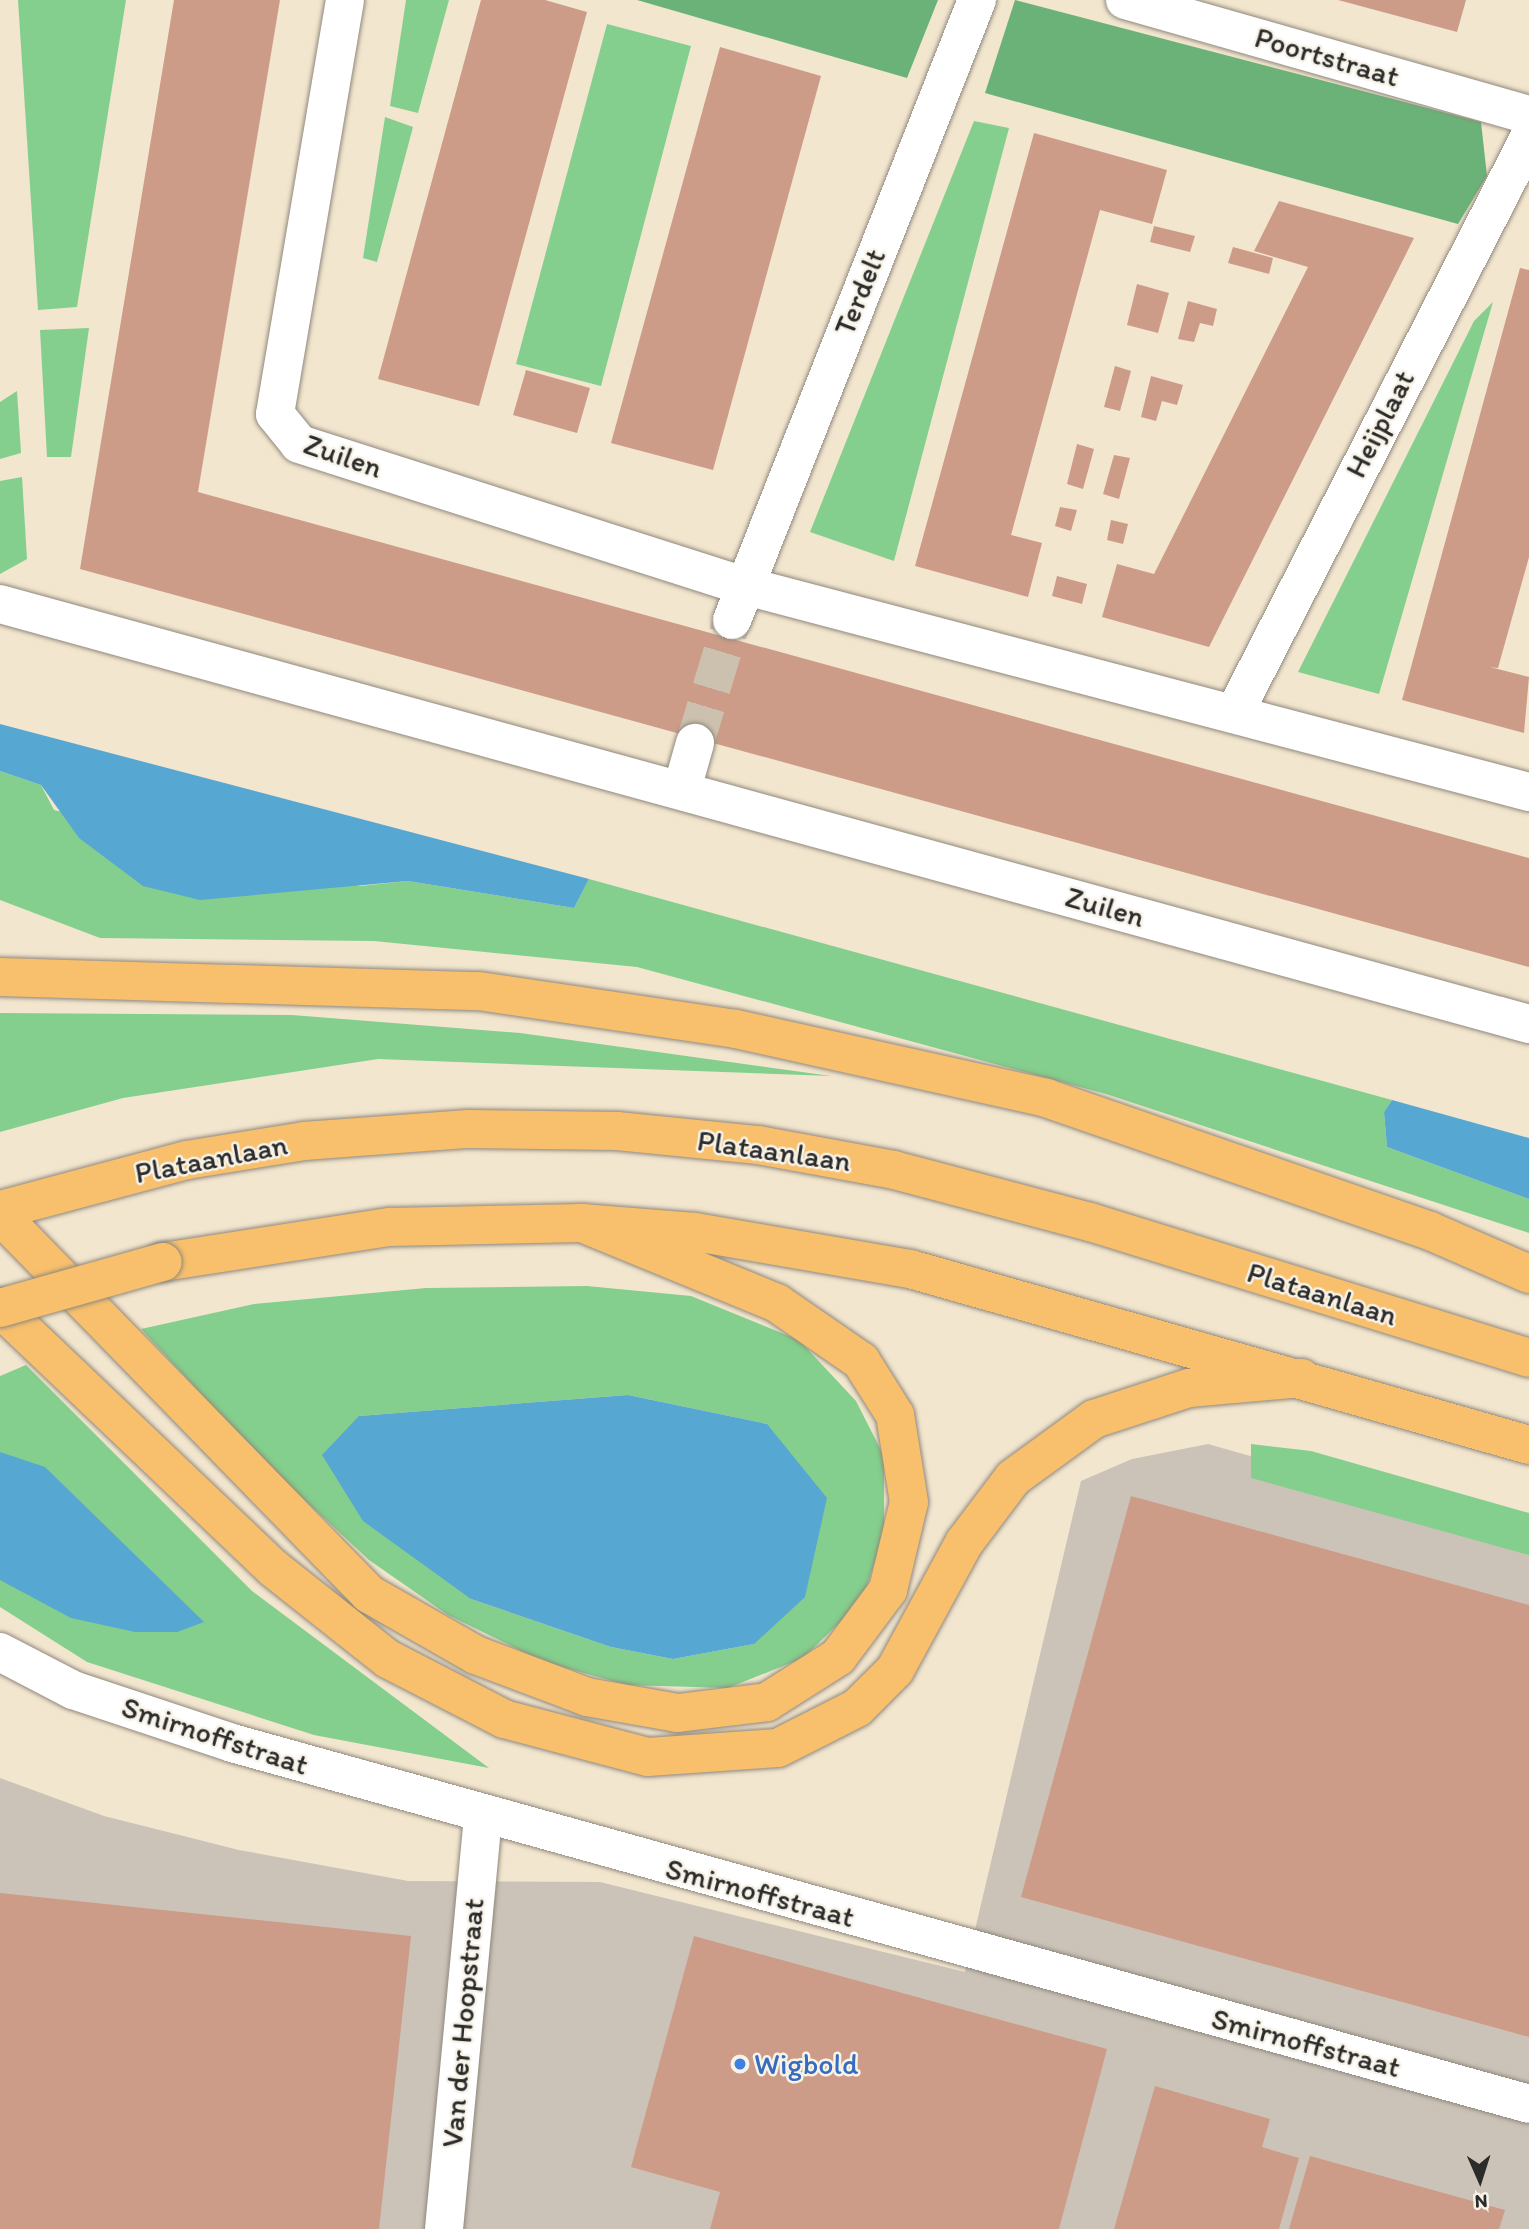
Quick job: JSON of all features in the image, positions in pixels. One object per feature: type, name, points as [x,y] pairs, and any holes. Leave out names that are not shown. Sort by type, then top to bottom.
[{"type":"highway","points":[[0,976],[479,991],[736,1029],[1046,1098],[1430,1231],[1529,1274]]},
{"type":"highway","name":"Plataanlaan","points":[[0,1212],[83,1185],[304,1141],[469,1129],[617,1131],[758,1145],[894,1170],[1090,1222],[1529,1358]]},
{"type":"highway","points":[[0,1212],[369,1594],[476,1655],[587,1697],[678,1713],[767,1702],[838,1657],[888,1590],[909,1502],[895,1415],[862,1361],[777,1303],[582,1223]]},
{"type":"highway","points":[[0,1308],[163,1262],[390,1227],[582,1223],[695,1231],[910,1269],[1303,1378],[1529,1445]]},
{"type":"highway","points":[[0,1308],[273,1568],[388,1660],[504,1719],[649,1757],[778,1748],[857,1708],[895,1670],[964,1543],[1013,1478],[1094,1419],[1189,1388],[1303,1378]]},
{"type":"street","name":"Zuilen","points":[[345,0],[275,414],[283,430],[299,444],[737,602],[1235,712],[1529,792]]},
{"type":"street","name":"Terdelt","points":[[737,602],[977,0]]},
{"type":"street","name":"Poortstraat","points":[[1125,0],[1529,115]]},
{"type":"street","name":"Heijplaat","points":[[1235,712],[1529,138]]},
{"type":"street","name":"Zuilen","points":[[0,604],[682,789],[1529,1024]]},
{"type":"street","points":[[682,789],[695,743]]},
{"type":"street","name":"Smirnoffstraat","points":[[0,1653],[73,1690],[482,1816],[1529,2104]]},
{"type":"street","name":"Van der Hoopstraat","points":[[444,2229],[482,1816]]},
{"type":"shaded area","points":[[1208,1444],[1529,1535],[1529,2229],[0,2229],[0,1778],[104,1816],[239,1850],[408,1881],[600,1882],[965,1972],[1081,1481],[1132,1459]]},
{"type":"green space","points":[[18,0],[126,0],[77,307],[38,310]]},
{"type":"green space","points":[[406,0],[449,0],[418,113],[390,106]]},
{"type":"green space","points":[[637,0],[938,0],[907,78]]},
{"type":"green space","points":[[1015,0],[1481,122],[1487,176],[1458,224],[985,93]]},
{"type":"green space","points":[[607,24],[691,46],[601,386],[516,364]]},
{"type":"green space","points":[[385,117],[413,127],[377,262],[363,258]]},
{"type":"green space","points":[[974,121],[1009,128],[894,561],[810,532]]},
{"type":"green space","points":[[1493,302],[1379,694],[1298,672],[1474,321]]},
{"type":"green space","points":[[89,328],[71,457],[47,457],[40,330]]},
{"type":"green space","points":[[17,391],[21,453],[0,459],[0,402]]},
{"type":"green space","points":[[22,477],[27,559],[0,574],[0,481]]},
{"type":"green space","points":[[0,771],[41,785],[54,810],[360,886],[408,881],[574,908],[589,879],[1392,1100],[1384,1112],[1387,1147],[1529,1199],[1529,1233],[1106,1094],[637,967],[374,941],[100,938],[0,900]]},
{"type":"green space","points":[[0,1013],[292,1015],[520,1033],[831,1076],[378,1059],[123,1098],[0,1132]]},
{"type":"green space","points":[[587,1286],[691,1296],[799,1340],[856,1401],[884,1456],[884,1534],[862,1601],[803,1658],[728,1688],[627,1685],[544,1662],[448,1615],[369,1560],[268,1466],[141,1329],[254,1304],[426,1288]],"holes":[[[628,1395],[767,1424],[754,1644],[673,1659],[611,1647],[471,1599],[359,1416]]]},
{"type":"green space","points":[[26,1365],[252,1591],[489,1768],[314,1735],[87,1662],[0,1607],[0,1376]]},
{"type":"green space","points":[[1251,1444],[1311,1451],[1529,1513],[1529,1555],[1251,1478]]},
{"type":"water","points":[[0,724],[589,879],[574,908],[408,881],[200,900],[143,886],[79,838],[41,785],[0,771]]},
{"type":"water","points":[[1392,1100],[1529,1138],[1529,1199],[1387,1147],[1384,1112]]},
{"type":"water","points":[[628,1395],[767,1424],[827,1498],[805,1597],[754,1644],[673,1659],[611,1647],[471,1599],[363,1521],[322,1455],[359,1416]]},
{"type":"water","points":[[0,1452],[45,1467],[204,1622],[177,1632],[135,1632],[71,1618],[0,1580]]},
{"type":"building","points":[[174,0],[280,0],[198,492],[1529,858],[1529,967],[80,569]]},
{"type":"building","points":[[481,0],[545,0],[587,12],[479,406],[378,379]]},
{"type":"building","points":[[1338,0],[1466,0],[1457,32]]},
{"type":"building","points":[[720,47],[821,76],[713,470],[611,443]]},
{"type":"building","points":[[1034,133],[1167,170],[1152,224],[1100,210],[1011,535],[1042,543],[1028,597],[915,566]]},
{"type":"building","points":[[1279,201],[1414,238],[1209,647],[1102,617],[1117,564],[1154,574],[1308,267],[1254,251]]},
{"type":"building","points":[[1154,226],[1195,236],[1190,252],[1150,242]]},
{"type":"building","points":[[1233,247],[1273,258],[1269,274],[1228,263]]},
{"type":"building","points":[[1520,268],[1529,270],[1529,557],[1498,668],[1490,667],[1529,677],[1524,733],[1402,700]]},
{"type":"building","points":[[1137,284],[1169,293],[1158,333],[1127,325]]},
{"type":"building","points":[[1188,301],[1217,309],[1213,326],[1200,323],[1194,342],[1178,339]]},
{"type":"building","points":[[1115,366],[1131,371],[1120,411],[1104,407]]},
{"type":"building","points":[[526,370],[590,388],[577,433],[513,415]]},
{"type":"building","points":[[1151,376],[1183,385],[1177,405],[1162,401],[1156,421],[1141,417]]},
{"type":"building","points":[[1077,444],[1094,449],[1083,489],[1067,484]]},
{"type":"building","points":[[1114,455],[1130,458],[1119,499],[1103,494]]},
{"type":"building","points":[[1060,507],[1077,510],[1071,531],[1055,526]]},
{"type":"building","points":[[1111,520],[1128,524],[1123,544],[1107,540]]},
{"type":"building","points":[[1057,576],[1087,584],[1082,604],[1052,596]]},
{"type":"building","points":[[1131,1496],[1529,1605],[1529,2037],[1021,1897]]},
{"type":"building","points":[[0,1893],[411,1936],[379,2229],[0,2229]]},
{"type":"building","points":[[694,1936],[1107,2049],[1059,2229],[710,2229],[720,2192],[631,2167]]},
{"type":"building","points":[[1155,2086],[1270,2119],[1262,2147],[1299,2158],[1279,2229],[1114,2229]]},
{"type":"building","points":[[1310,2156],[1505,2210],[1499,2229],[1289,2229]]},
{"type":"tunnel","points":[[695,743],[732,620]]},
{"type":"place","name":"Wigbold","points":[[740,2064]]}]
